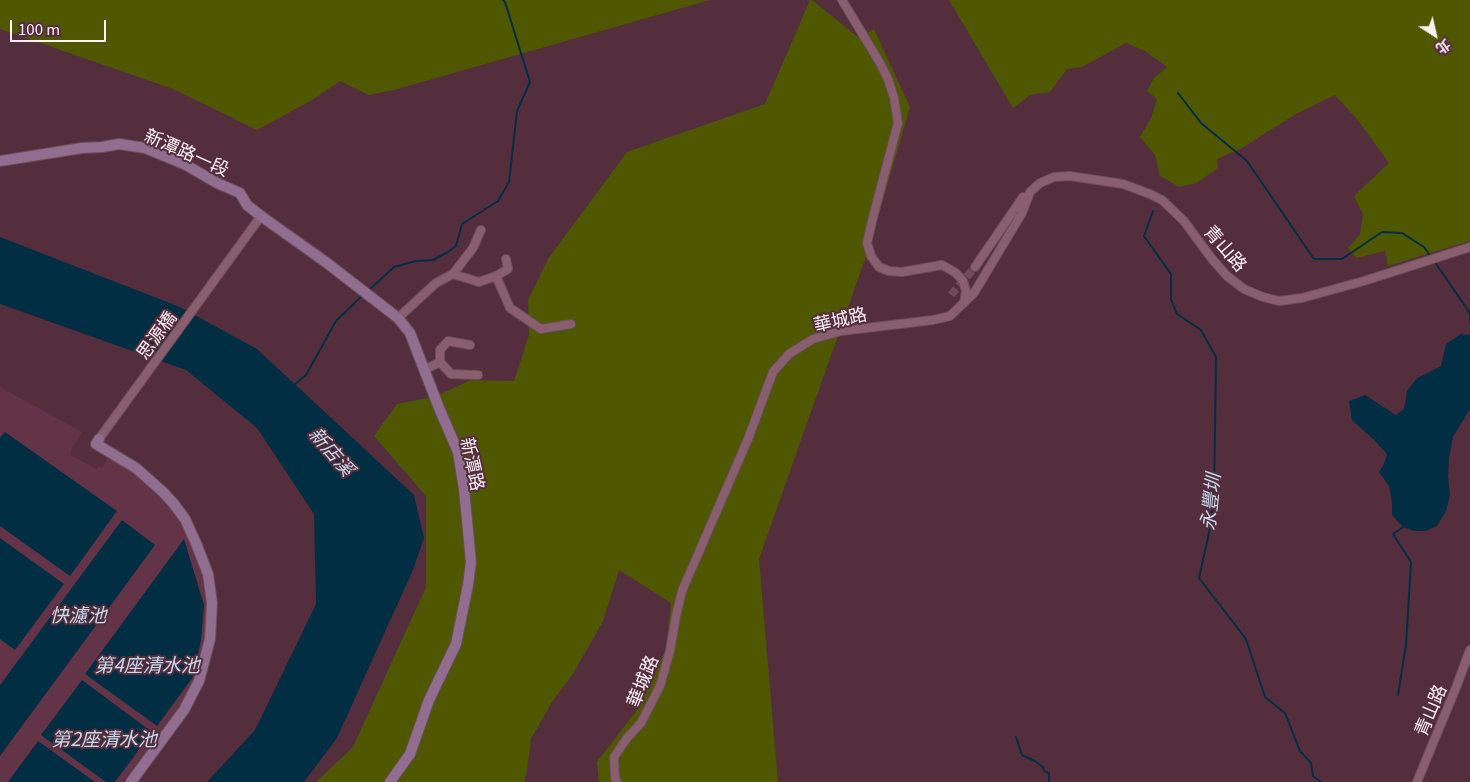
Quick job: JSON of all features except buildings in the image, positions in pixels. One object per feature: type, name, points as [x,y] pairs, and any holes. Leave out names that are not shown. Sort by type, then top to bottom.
[{"type":"street","points":[[842,0],[880,62],[888,79],[894,98],[898,123],[867,244],[871,256],[879,267],[889,271],[902,272],[942,265],[956,273],[962,281],[966,290],[964,303]]},
{"type":"street","name":"新潭路一段","points":[[0,161],[118,144],[145,148],[186,165],[217,183],[240,193],[247,205],[261,216]]},
{"type":"street","name":"青山路","points":[[1030,192],[1040,183],[1054,177],[1070,176],[1123,184],[1150,194],[1162,200],[1184,221],[1227,276],[1244,289],[1278,301],[1302,298],[1364,282],[1469,247]]},
{"type":"street","name":"華城路","points":[[617,782],[615,778],[614,757],[627,738],[641,723],[660,686],[670,651],[682,592],[748,439],[773,372],[789,354],[813,340],[849,330],[933,320],[950,316],[974,294],[1022,213],[1030,192]]},
{"type":"street","points":[[975,266],[1023,197]]},
{"type":"street","name":"思源橋","points":[[99,439],[261,216]]},
{"type":"street","name":"新潭路","points":[[261,216],[366,292],[398,318],[410,333],[458,452],[464,489],[471,562],[456,644],[429,700],[410,754],[390,782]]},
{"type":"street","points":[[398,318],[436,283],[453,274],[473,248],[481,230]]},
{"type":"street","points":[[453,274],[479,282],[508,269],[506,259]]},
{"type":"street","points":[[496,276],[510,308],[541,330],[571,324]]},
{"type":"street","points":[[470,345],[448,341],[440,350],[440,362],[451,374],[478,375]]},
{"type":"street","points":[[424,370],[440,362]]},
{"type":"street","points":[[99,439],[96,444],[136,468],[163,492],[185,519],[208,574],[212,603],[210,639],[199,681],[184,710],[130,782]]},
{"type":"street","name":"青山路","points":[[1417,782],[1470,650]]},
{"type":"shaded area","points":[[0,387],[82,432],[70,455],[97,469],[99,466],[102,468],[108,458],[133,471],[154,488],[179,518],[191,539],[200,567],[207,602],[206,637],[198,669],[181,706],[123,782],[0,782]]},
{"type":"green space","points":[[0,0],[710,0],[394,90],[369,95],[340,81],[312,100],[257,130],[173,89],[0,29]]},
{"type":"green space","points":[[810,0],[859,38],[874,29],[910,107],[870,245],[759,559],[778,782],[599,782],[597,762],[640,706],[666,649],[671,603],[619,570],[603,621],[573,674],[552,702],[531,739],[524,782],[316,782],[353,747],[426,587],[426,496],[374,436],[397,404],[434,397],[471,380],[514,381],[529,335],[528,300],[548,259],[627,152],[765,104]]},
{"type":"green space","points":[[949,0],[1470,0],[1470,241],[1388,266],[1385,251],[1356,258],[1348,248],[1360,234],[1363,214],[1354,196],[1389,163],[1357,119],[1335,95],[1296,114],[1242,148],[1217,159],[1218,168],[1197,183],[1179,187],[1160,176],[1155,155],[1140,137],[1151,118],[1157,99],[1147,91],[1154,78],[1167,67],[1145,51],[1126,43],[1082,67],[1067,69],[1050,92],[1030,95],[1013,108]]},
{"type":"water","name":"新店溪","points":[[0,237],[180,307],[257,349],[414,495],[424,538],[413,570],[337,738],[304,782],[207,782],[255,730],[316,604],[314,514],[257,428],[186,370],[0,304]]},
{"type":"water","points":[[1461,334],[1470,335],[1470,409],[1453,437],[1448,477],[1450,495],[1446,511],[1437,526],[1426,531],[1414,531],[1403,527],[1392,515],[1389,486],[1379,472],[1387,454],[1352,420],[1349,401],[1365,395],[1396,415],[1404,409],[1407,391],[1417,378],[1441,366],[1446,344]]},
{"type":"water","points":[[5,432],[117,511],[70,576],[0,526],[0,438]]},
{"type":"water","name":"快濾池","points":[[122,520],[155,545],[0,756],[0,685]]},
{"type":"water","points":[[0,538],[64,584],[15,650],[0,639]]},
{"type":"water","name":"第4座清水池","points":[[184,539],[204,605],[201,641],[193,677],[157,726],[85,674]]},
{"type":"water","name":"第2座清水池","points":[[82,680],[152,732],[115,782],[106,782],[41,735]]},
{"type":"water","points":[[38,741],[95,782],[8,782]]},
{"type":"waterway","points":[[369,290],[394,267],[416,261],[433,260],[456,246],[462,224],[498,201],[509,182],[517,111],[530,82],[503,0]]},
{"type":"waterway","points":[[1178,93],[1201,123],[1247,161],[1314,259],[1342,259],[1382,232],[1402,233],[1424,247],[1431,257]]},
{"type":"waterway","name":"永豐圳","points":[[1153,211],[1144,236],[1171,274],[1171,299],[1177,314],[1201,330],[1216,357],[1214,497],[1209,533],[1199,578],[1246,639],[1265,697],[1285,713],[1300,751],[1311,763],[1313,776],[1321,782]]},
{"type":"waterway","points":[[1434,261],[1470,313],[1470,321]]},
{"type":"waterway","points":[[294,385],[306,375],[336,321],[363,295]]},
{"type":"waterway","points":[[1398,695],[1406,645],[1411,562],[1393,534],[1403,527]]},
{"type":"waterway","points":[[1016,737],[1022,755],[1043,767],[1044,771],[1049,773],[1049,782]]},
{"type":"tunnel","points":[[951,295],[975,267]]}]
